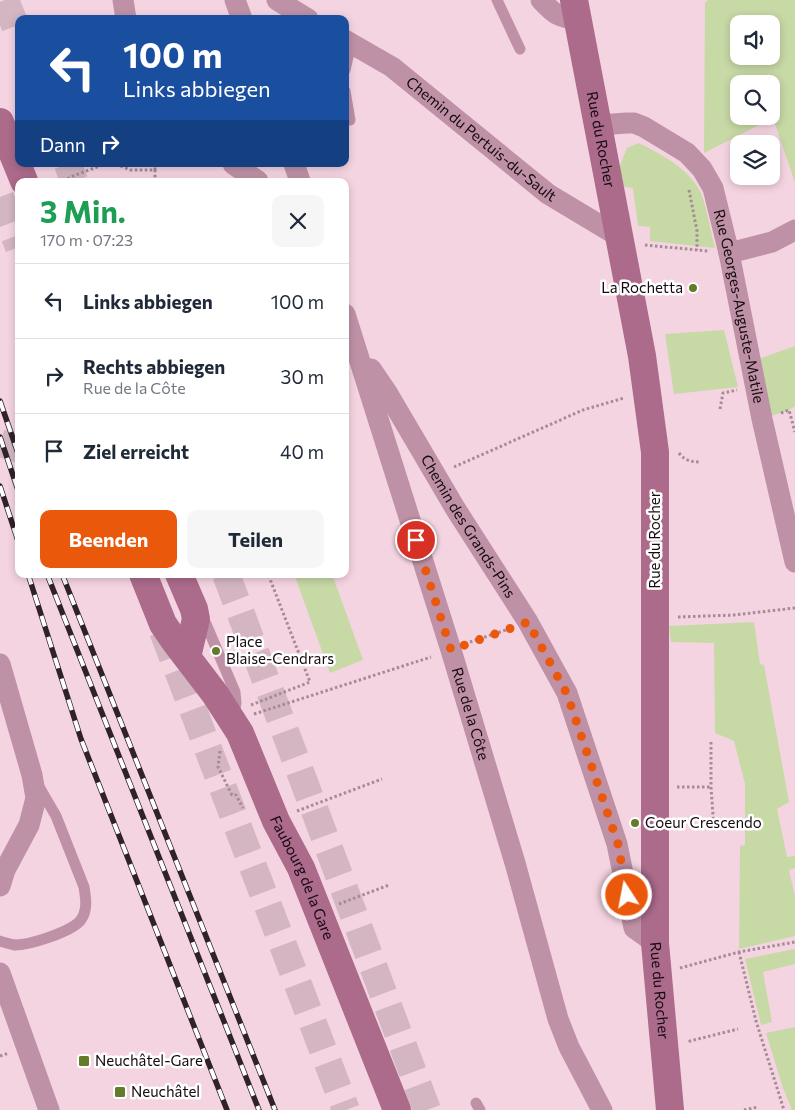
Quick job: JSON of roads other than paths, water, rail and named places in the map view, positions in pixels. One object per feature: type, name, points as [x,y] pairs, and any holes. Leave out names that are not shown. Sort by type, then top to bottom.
[{"type":"main road","name":"Rue du Rocher","points":[[576,10],[599,125],[628,240],[655,452],[654,943],[670,1110]]},
{"type":"main road","points":[[0,122],[15,159]]},
{"type":"main road","name":"Faubourg de la Gare","points":[[144,578],[163,624],[176,643],[216,694],[243,714],[246,746],[276,821],[301,868],[397,1110]]},
{"type":"main road","points":[[181,578],[194,609],[196,619],[187,657]]},
{"type":"street","points":[[123,0],[125,15]]},
{"type":"street","points":[[235,0],[241,15]]},
{"type":"street","points":[[277,0],[301,15]]},
{"type":"street","name":"Rue du Rocher","points":[[541,0],[556,15],[567,19],[576,10]]},
{"type":"street","name":"Chemin du Pertuis-du-Sault","points":[[349,43],[392,68],[548,194],[628,240]]},
{"type":"street","name":"Rue Georges-Auguste-Matile","points":[[599,125],[634,123],[644,127],[687,154],[702,169],[713,188],[729,253],[762,419],[795,562]]},
{"type":"street","points":[[237,167],[254,178]]},
{"type":"street","points":[[729,253],[772,242],[795,230]]},
{"type":"street","name":"Rue de la Côte","points":[[349,326],[446,652],[515,863],[558,1019],[569,1046],[602,1110]]},
{"type":"street","name":"Chemin des Grands-Pins","points":[[362,367],[371,369],[388,394],[455,508],[528,622],[567,694],[618,844],[634,928],[654,943]]},
{"type":"street","points":[[0,664],[32,776],[36,798],[32,818],[5,870],[0,886]]},
{"type":"street","points":[[0,973],[49,1110]]},
{"type":"lane","points":[[496,0],[520,49]]},
{"type":"lane","points":[[349,114],[350,120]]},
{"type":"lane","points":[[196,619],[202,620],[206,624],[235,692],[236,704],[243,714]]},
{"type":"lane","points":[[0,941],[16,945],[27,944],[73,927],[80,921],[85,912],[86,899],[84,887],[77,868],[56,816],[32,776]]},
{"type":"tunnel","points":[[5,0],[15,25]]},
{"type":"tunnel","points":[[69,167],[73,178]]},
{"type":"tunnel","points":[[0,197],[15,236]]},
{"type":"tunnel","points":[[0,443],[15,448]]},
{"type":"tunnel","points":[[228,578],[427,1110]]},
{"type":"tunnel","points":[[163,631],[346,1110]]},
{"type":"railway","points":[[0,401],[15,444]]},
{"type":"railway","points":[[0,437],[15,481]]},
{"type":"railway","points":[[0,486],[15,532]]},
{"type":"railway","points":[[29,578],[81,739],[227,1110]]},
{"type":"railway","points":[[49,578],[259,1110]]},
{"type":"railway","points":[[64,578],[275,1110]]},
{"type":"place","name":"La Rochetta","points":[[693,288]]},
{"type":"place","name":"Place Blaise-Cendrars","points":[[216,651]]},
{"type":"place","name":"Coeur Crescendo","points":[[635,823]]},
{"type":"place","name":"Neuchâtel-Gare","points":[[84,1061]]},
{"type":"place","name":"Neuchâtel","points":[[120,1092]]}]
